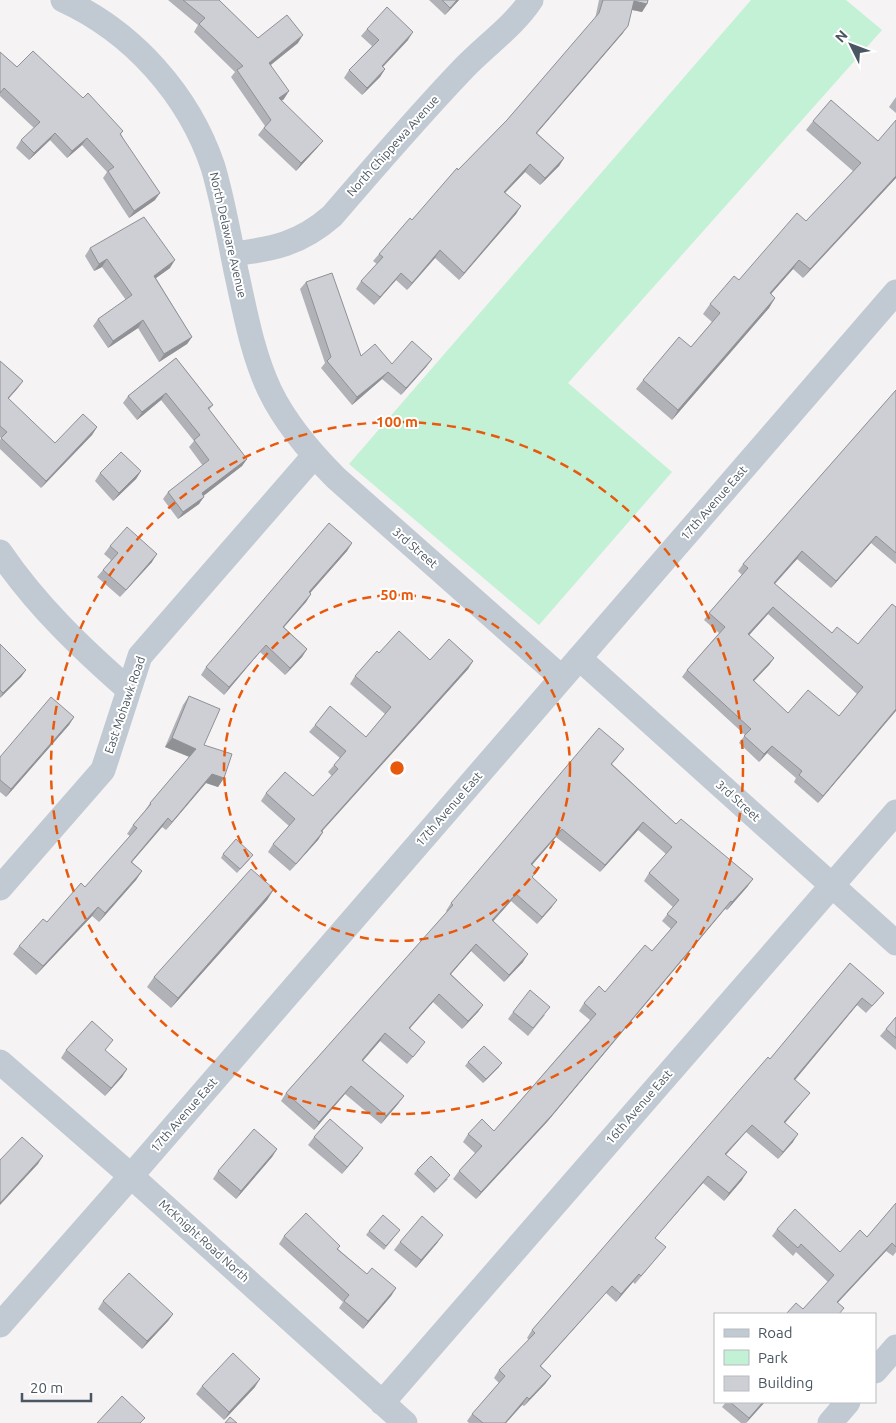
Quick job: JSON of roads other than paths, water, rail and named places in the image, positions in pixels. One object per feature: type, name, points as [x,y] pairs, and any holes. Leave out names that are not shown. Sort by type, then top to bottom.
[{"type":"street","name":"North Delaware Avenue","points":[[63,0],[80,8],[116,31],[147,59],[174,92],[196,128],[212,167],[254,352],[270,391],[291,427],[314,456]]},
{"type":"street","name":"North Chippewa Avenue","points":[[233,254],[274,249],[297,240],[319,227],[332,216],[422,112],[468,64],[522,14],[531,0]]},
{"type":"street","name":"17th Avenue East","points":[[0,1325],[132,1176],[896,292]]},
{"type":"street","name":"3rd Street","points":[[314,456],[562,678]]},
{"type":"street","name":"East Mohawk Road","points":[[0,888],[103,770],[140,656],[314,456]]},
{"type":"street","points":[[0,552],[38,602],[84,651],[129,690]]},
{"type":"street","name":"3rd Street","points":[[580,658],[896,943]]},
{"type":"street","name":"16th Avenue East","points":[[382,1403],[896,812]]},
{"type":"street","name":"McKnight Road North","points":[[0,1062],[132,1176],[405,1423]]},
{"type":"street","points":[[876,1370],[896,1347]]},
{"type":"street","points":[[830,1423],[847,1403]]}]
